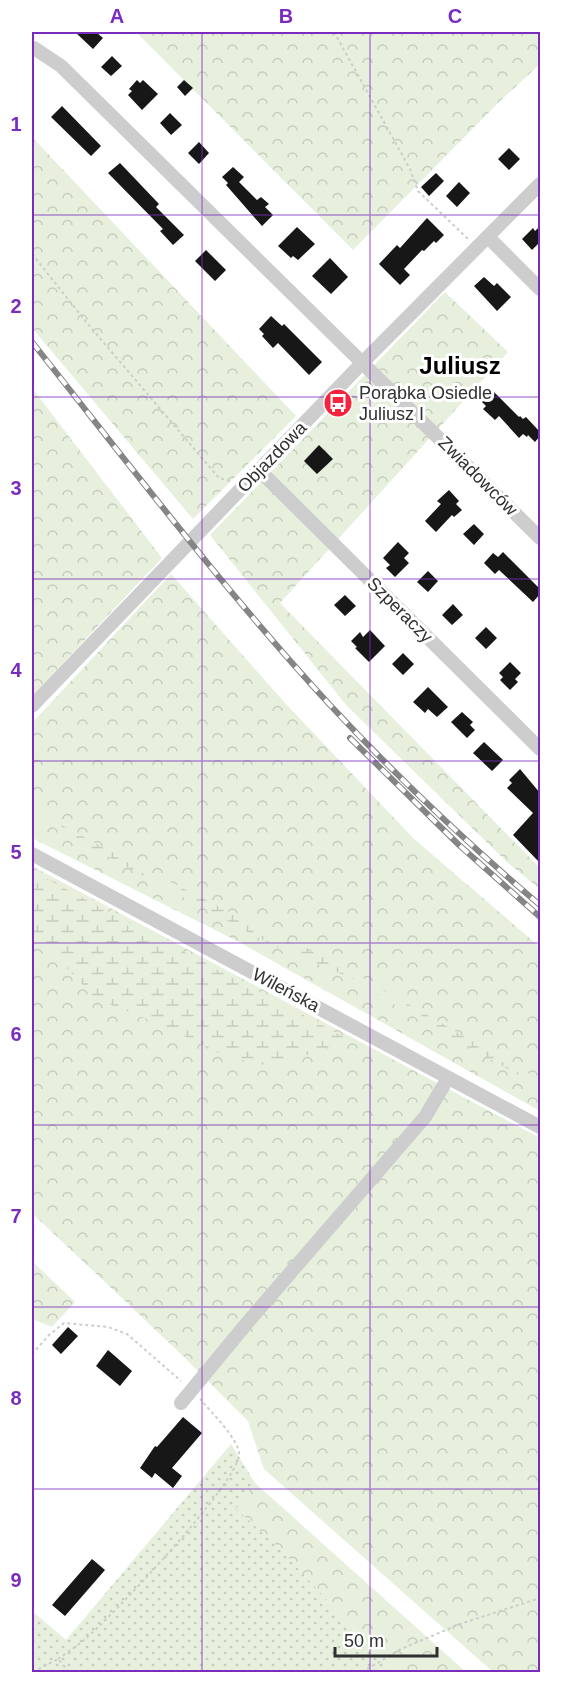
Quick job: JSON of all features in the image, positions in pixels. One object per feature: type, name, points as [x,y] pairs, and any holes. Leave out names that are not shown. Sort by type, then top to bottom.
[{"type":"street","name":"Zwiadowców","points":[[34,48],[61,66],[540,538]]},
{"type":"street","name":"Objazdowa","points":[[32,706],[244,485],[540,184]]},
{"type":"street","points":[[484,242],[540,289]]},
{"type":"street","name":"Szperaczy","points":[[259,470],[540,750]]},
{"type":"street","name":"Wileńska","points":[[32,854],[540,1127]]},
{"type":"street","points":[[181,1403],[305,1254],[425,1117],[448,1078]]},
{"type":"path","points":[[334,32],[410,170],[418,191],[468,239],[484,242]]},
{"type":"path","points":[[32,254],[87,323],[219,477],[244,485]]},
{"type":"path","points":[[32,1354],[63,1323],[108,1327],[127,1334],[192,1390],[235,1440],[240,1453],[234,1470],[211,1504],[118,1608],[84,1640],[58,1659],[33,1672]]},
{"type":"path","points":[[362,1672],[400,1649],[460,1624],[540,1598]]},
{"type":"path","points":[[58,1659],[69,1672]]},
{"type":"green space","points":[[136,32],[540,32],[540,64],[498,103],[353,250]]},
{"type":"green space","points":[[32,137],[296,416],[193,519],[32,328]]},
{"type":"green space","points":[[445,292],[508,352],[280,603],[540,868],[540,889],[508,863],[347,706],[210,535]]},
{"type":"green space","points":[[32,388],[162,558],[32,696]]},
{"type":"green space","points":[[171,574],[285,703],[414,839],[540,947],[540,1111],[239,942],[32,838],[32,723]]},
{"type":"green space","points":[[32,809],[293,944],[330,959],[540,1080],[540,1087],[411,1015],[356,980],[276,947],[32,816]]},
{"type":"green space","points":[[32,866],[540,1138],[540,1672],[493,1672],[264,1469],[248,1421],[32,1213]]},
{"type":"green space","points":[[32,871],[346,1038],[344,1042],[272,1067],[222,1055],[160,1024],[96,999],[43,941],[32,934]]},
{"type":"green space","points":[[32,1261],[75,1302],[52,1327],[32,1319]]},
{"type":"green space","points":[[231,1444],[255,1483],[236,1508],[279,1548],[394,1672],[32,1672],[32,1611],[66,1640]]},
{"type":"green space","points":[[255,1483],[466,1672],[394,1672],[279,1548],[235,1508]]},
{"type":"building","points":[[75,32],[96,32],[103,38],[93,49]]},
{"type":"building","points":[[112,56],[122,66],[111,76],[101,67]]},
{"type":"building","points":[[137,80],[140,83],[143,80],[158,94],[142,110],[128,95],[132,91],[129,89]]},
{"type":"building","points":[[184,80],[193,88],[185,96],[177,87]]},
{"type":"building","points":[[62,106],[101,146],[91,156],[51,117]]},
{"type":"building","points":[[170,113],[182,125],[171,135],[160,123]]},
{"type":"building","points":[[199,142],[209,153],[199,164],[188,153]]},
{"type":"building","points":[[509,148],[520,159],[509,170],[498,159]]},
{"type":"building","points":[[120,163],[159,204],[156,207],[184,235],[173,245],[160,231],[163,229],[108,173]]},
{"type":"building","points":[[233,167],[244,177],[239,182],[257,200],[261,197],[269,204],[265,207],[273,215],[262,226],[226,185],[228,183],[222,177]]},
{"type":"building","points":[[436,173],[444,181],[429,196],[421,187]]},
{"type":"building","points":[[459,182],[470,193],[457,207],[446,196]]},
{"type":"building","points":[[427,218],[444,235],[436,243],[434,241],[424,251],[422,250],[404,269],[410,275],[400,285],[379,264],[397,245],[400,248]]},
{"type":"building","points":[[540,226],[540,242],[532,250],[522,239],[533,228],[535,231]]},
{"type":"building","points":[[297,227],[315,244],[298,260],[293,256],[291,258],[278,246]]},
{"type":"building","points":[[206,250],[226,270],[215,281],[195,261]]},
{"type":"building","points":[[330,258],[348,277],[331,294],[312,276]]},
{"type":"building","points":[[484,277],[494,286],[497,283],[511,297],[497,311],[474,286]]},
{"type":"building","points":[[271,316],[282,326],[284,324],[322,362],[309,375],[278,343],[273,348],[262,336],[264,334],[259,329]]},
{"type":"building","points":[[491,389],[519,417],[523,419],[526,417],[540,432],[535,442],[528,435],[527,437],[523,434],[519,438],[499,416],[495,420],[483,409],[486,406],[480,400]]},
{"type":"building","points":[[319,445],[333,459],[317,474],[304,461]]},
{"type":"building","points":[[449,490],[459,501],[456,504],[462,510],[454,517],[452,515],[436,532],[425,521],[441,504],[437,501]]},
{"type":"building","points":[[474,524],[484,534],[474,545],[463,534]]},
{"type":"building","points":[[398,542],[409,553],[404,558],[409,563],[395,577],[386,568],[390,565],[383,558]]},
{"type":"building","points":[[503,552],[540,589],[540,594],[533,602],[499,570],[495,574],[484,563],[493,553],[498,557]]},
{"type":"building","points":[[428,571],[438,581],[428,592],[417,582]]},
{"type":"building","points":[[345,595],[356,606],[345,616],[334,605]]},
{"type":"building","points":[[453,604],[463,615],[452,625],[442,615]]},
{"type":"building","points":[[486,627],[497,638],[486,649],[475,638]]},
{"type":"building","points":[[370,630],[385,646],[369,662],[351,641],[360,632],[363,637]]},
{"type":"building","points":[[403,653],[414,664],[403,675],[392,664]]},
{"type":"building","points":[[510,662],[521,673],[515,679],[518,682],[510,690],[500,680],[503,677],[499,673]]},
{"type":"building","points":[[428,687],[448,707],[437,717],[428,709],[425,713],[413,702]]},
{"type":"building","points":[[462,712],[473,722],[470,725],[475,730],[467,738],[451,722]]},
{"type":"building","points":[[484,742],[503,760],[492,771],[473,753]]},
{"type":"building","points":[[520,769],[540,793],[540,863],[513,835],[533,813],[507,788],[512,783],[509,780]]},
{"type":"building","points":[[68,1327],[78,1336],[61,1354],[52,1345]]},
{"type":"building","points":[[108,1350],[132,1371],[120,1386],[96,1366]]},
{"type":"building","points":[[183,1417],[202,1433],[172,1468],[182,1476],[173,1488],[155,1473],[152,1478],[140,1468],[155,1446],[157,1447]]},
{"type":"building","points":[[92,1559],[105,1570],[65,1616],[52,1605]]},
{"type":"railway","points":[[32,342],[215,572],[330,705],[432,808],[540,905]]},
{"type":"railway","points":[[350,738],[459,845],[540,917]]},
{"type":"place","name":"Porąbka Osiedle Juliusz I","points":[[338,403]]},
{"type":"district","name":"Juliusz","points":[[460,365]]}]
